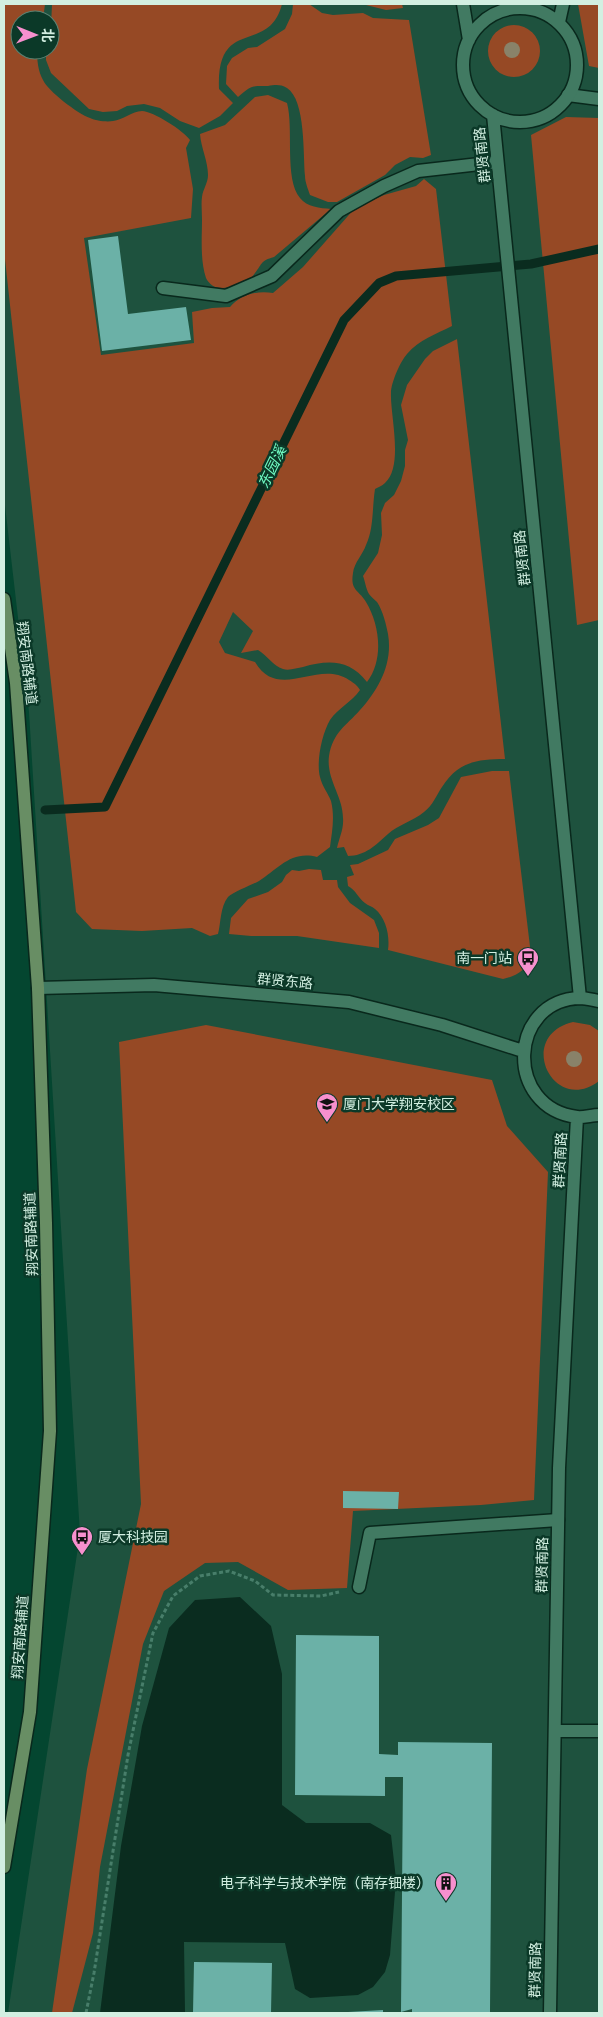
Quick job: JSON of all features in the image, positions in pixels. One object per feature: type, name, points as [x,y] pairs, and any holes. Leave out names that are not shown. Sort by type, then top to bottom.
[{"type":"main road","name":"翔安南路辅道","points":[[4,599],[16,683],[38,988],[46,1213],[50,1431],[30,1712],[4,1867]]},
{"type":"street","points":[[463,4],[469,40]]},
{"type":"street","points":[[559,22],[563,4]]},
{"type":"street","points":[[519,7],[538,10],[559,22],[571,38],[577,57],[576,77],[568,95],[555,110],[538,119],[516,122],[493,115],[480,105],[468,88],[463,69],[463,59],[469,40],[481,23],[497,12],[519,7]]},
{"type":"street","points":[[568,95],[599,99]]},
{"type":"street","name":"群贤南路","points":[[493,115],[580,998]]},
{"type":"street","points":[[163,288],[226,296],[272,276],[339,211],[384,186],[418,171],[497,162]]},
{"type":"street","name":"群贤东路","points":[[38,988],[154,985],[349,1002],[442,1025],[523,1052]]},
{"type":"street","points":[[599,1001],[580,998],[558,1003],[540,1015],[528,1032],[523,1052],[528,1082],[539,1100],[554,1110],[577,1117],[599,1115]]},
{"type":"street","name":"群贤南路","points":[[550,2013],[559,1468],[577,1117]]},
{"type":"street","points":[[359,1587],[370,1533],[558,1520]]},
{"type":"street","points":[[554,1731],[599,1731]]},
{"type":"path","points":[[86,2013],[94,1974],[128,1755],[153,1633],[173,1596],[200,1576],[229,1571],[255,1581],[273,1595],[321,1596],[359,1587]]},
{"type":"shaded area","name":"厦门大学翔安校区","points":[[4,4],[599,4],[599,2013],[8,2013],[80,1534],[29,712],[4,497]]},
{"type":"shaded area","points":[[4,4],[45,4],[44,10],[10,10],[10,60],[38,60],[40,73],[46,85],[71,107],[85,116],[105,121],[117,120],[138,111],[147,112],[168,122],[190,140],[186,148],[193,189],[191,218],[84,238],[101,355],[194,343],[192,312],[230,307],[239,299],[249,294],[273,293],[303,267],[355,208],[384,195],[416,186],[424,179],[436,189],[452,326],[428,338],[412,349],[396,373],[393,384],[391,402],[395,440],[394,465],[391,475],[385,483],[375,489],[369,538],[355,566],[352,579],[354,587],[371,611],[377,632],[378,653],[372,673],[367,682],[353,669],[338,663],[321,663],[285,670],[279,668],[258,650],[241,653],[253,631],[233,612],[219,642],[225,653],[255,662],[265,673],[275,679],[287,680],[324,674],[337,675],[357,685],[360,690],[330,720],[324,733],[321,748],[320,777],[331,801],[333,813],[330,847],[317,857],[300,856],[292,858],[259,881],[230,895],[223,905],[218,934],[210,936],[192,928],[142,931],[92,929],[76,912],[4,250]]},
{"type":"shaded area","points":[[52,4],[282,4],[275,20],[266,29],[234,43],[226,52],[220,66],[219,89],[233,103],[220,116],[199,128],[180,121],[160,108],[144,104],[127,106],[117,111],[103,112],[89,109],[51,73],[46,60],[60,60],[60,10],[52,10]]},
{"type":"shaded area","points":[[293,4],[309,4],[322,13],[333,15],[363,13],[373,18],[409,20],[431,155],[423,158],[410,157],[395,165],[385,175],[337,202],[328,202],[310,195],[305,178],[301,116],[293,94],[287,88],[275,85],[252,87],[238,97],[226,84],[227,66],[232,58],[248,48],[257,47],[285,29],[292,14]]},
{"type":"shaded area","points":[[362,4],[402,4],[403,8],[386,10]]},
{"type":"shaded area","points":[[578,4],[599,4],[599,68],[589,66]]},
{"type":"shaded area","points":[[509,25],[519,25],[533,32],[540,46],[540,56],[533,70],[519,77],[509,77],[499,73],[492,66],[488,56],[488,46],[492,36],[499,29]]},
{"type":"shaded area","points":[[268,95],[287,103],[292,179],[295,189],[300,198],[306,203],[314,207],[331,209],[274,257],[264,261],[249,280],[230,287],[216,287],[207,280],[203,264],[202,200],[208,175],[200,134],[225,125],[255,97]]},
{"type":"shaded area","points":[[566,117],[599,118],[599,620],[577,625],[531,135]]},
{"type":"shaded area","points":[[457,339],[505,759],[477,761],[462,767],[448,779],[424,812],[392,831],[370,849],[354,856],[348,856],[344,847],[337,848],[343,818],[330,772],[329,756],[337,735],[367,702],[379,684],[386,665],[389,645],[383,613],[377,602],[369,594],[363,576],[378,553],[382,535],[381,513],[385,503],[394,495],[401,481],[405,466],[405,450],[408,440],[401,405],[407,385],[433,351]]},
{"type":"shaded area","points":[[492,771],[509,771],[531,955],[525,968],[513,976],[503,979],[388,950],[388,933],[382,917],[348,886],[347,877],[354,875],[350,865],[358,864],[388,850],[395,839],[428,825],[439,818],[461,777]]},
{"type":"shaded area","points":[[292,870],[321,870],[323,880],[337,880],[338,887],[350,903],[374,920],[379,933],[379,948],[297,936],[229,934],[231,918],[248,899],[268,892],[282,882]]},
{"type":"shaded area","points":[[573,1022],[590,1025],[599,1031],[599,1081],[582,1089],[567,1089],[555,1081],[547,1070],[544,1056],[546,1042],[556,1030]]},
{"type":"shaded area","points":[[206,1025],[492,1080],[507,1126],[548,1172],[534,1500],[481,1505],[353,1511],[347,1588],[288,1590],[238,1562],[205,1563],[164,1591],[143,1644],[100,1867],[93,1933],[72,2013],[52,2013],[87,1769],[141,1504],[119,1042]]},
{"type":"shaded area","points":[[240,1597],[271,1626],[282,1674],[282,1805],[306,1823],[370,1823],[391,1835],[396,1879],[390,1955],[385,1972],[373,1987],[358,1995],[310,1998],[295,1989],[285,1943],[184,1942],[185,2013],[100,2013],[121,1846],[142,1726],[169,1628],[195,1600]]},
{"type":"building","points":[[118,236],[128,314],[186,307],[191,340],[102,351],[88,240]]},
{"type":"building","points":[[343,1491],[399,1492],[398,1509],[343,1508]]},
{"type":"building","name":"电子科学与技术学院（南存钿楼）","points":[[296,1635],[379,1636],[379,1754],[398,1755],[398,1742],[492,1743],[490,2013],[412,2013],[412,2009],[401,2012],[403,1777],[385,1777],[385,1796],[295,1795]]},
{"type":"building","points":[[194,1962],[272,1963],[271,2013],[193,2013]]},
{"type":"building","points":[[383,2010],[383,2013],[348,2013],[348,2012]]},
{"type":"waterway","name":"东园溪","points":[[45,810],[105,807],[344,320],[379,283],[396,276],[531,264],[599,249]]},
{"type":"place","name":"南一门站","points":[[528,977]]},
{"type":"place","name":"厦门大学翔安校区","points":[[327,1123]]},
{"type":"place","name":"厦大科技园","points":[[82,1556]]},
{"type":"place","name":"电子科学与技术学院（南存钿楼）","points":[[446,1902]]}]
